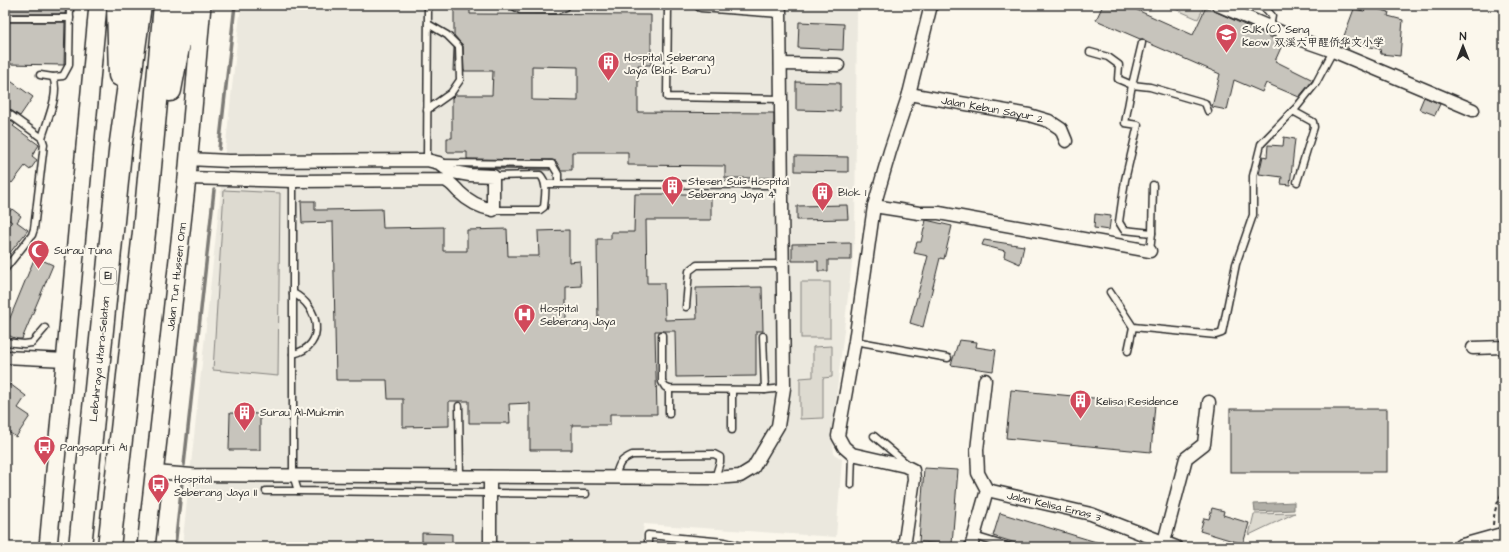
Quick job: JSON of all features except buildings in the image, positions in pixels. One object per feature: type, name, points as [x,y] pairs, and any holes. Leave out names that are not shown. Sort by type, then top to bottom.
[{"type":"highway","points":[[118,5],[121,142]]},
{"type":"highway","name":"Lebuhraya Utara–Selatan","points":[[80,547],[121,142],[140,5]]},
{"type":"highway","points":[[109,547],[144,232],[165,5]]},
{"type":"highway","points":[[144,232],[186,5]]},
{"type":"main road","points":[[48,547],[98,5]]},
{"type":"main road","name":"Jalan Tun Hussen Onn","points":[[146,547],[187,178],[202,5]]},
{"type":"street","points":[[155,472],[192,475],[715,478],[740,476],[753,468],[778,426],[784,388],[780,11],[701,5]]},
{"type":"street","points":[[904,547],[914,479],[913,470],[905,466],[852,454],[844,447],[838,436],[855,341],[874,206],[909,94],[931,5]]},
{"type":"street","points":[[1218,5],[1333,51],[1473,110]]},
{"type":"street","points":[[781,64],[838,65]]},
{"type":"street","name":"Jalan Kebun Sayur 2","points":[[909,94],[1028,115],[1049,121],[1061,129],[1066,141]]},
{"type":"street","points":[[187,178],[293,181],[444,180],[449,182],[468,201],[481,208],[493,210],[493,176],[470,175],[453,172],[433,161],[229,161],[188,159]]},
{"type":"street","points":[[293,161],[293,181]]},
{"type":"street","points":[[379,181],[380,161]]},
{"type":"street","points":[[874,206],[919,213],[939,213],[1150,251]]},
{"type":"street","points":[[1472,348],[1504,347]]},
{"type":"street","points":[[5,356],[65,360]]},
{"type":"street","points":[[972,542],[987,490],[978,473],[977,450],[985,380]]},
{"type":"street","points":[[1164,542],[1186,458],[1204,444],[1209,402]]},
{"type":"street","points":[[490,477],[490,547]]},
{"type":"street","name":"Jalan Kelisa Emas 3","points":[[987,490],[1091,514],[1176,547]]},
{"type":"street","points":[[1461,547],[1497,538]]},
{"type":"lane","points":[[40,75],[53,77],[63,76],[69,65],[70,5]]},
{"type":"lane","points":[[428,5],[427,110],[433,161],[552,164],[558,174],[558,184]]},
{"type":"lane","points":[[512,5],[520,10],[556,10],[566,7],[567,5]]},
{"type":"lane","points":[[668,5],[667,97],[781,98]]},
{"type":"lane","points":[[1259,5],[1267,10],[1272,16],[1270,27]]},
{"type":"lane","points":[[5,18],[70,18]]},
{"type":"lane","points":[[427,110],[451,93],[460,80],[460,47],[447,35],[428,24]]},
{"type":"lane","points":[[1142,43],[1132,84],[1125,123],[1138,125],[1125,180],[1119,222],[1124,230],[1152,233]]},
{"type":"lane","points":[[1133,327],[1216,335],[1222,333],[1236,264],[1253,215],[1253,176],[1261,144],[1316,83],[1333,51]]},
{"type":"lane","points":[[1090,52],[1108,57],[1119,65],[1118,79],[1205,103],[1208,111]]},
{"type":"lane","points":[[5,269],[32,235],[34,229],[44,144],[42,138],[55,95],[56,84],[53,77]]},
{"type":"lane","points":[[1293,110],[1314,122],[1314,128],[1297,182]]},
{"type":"lane","points":[[5,112],[42,138]]},
{"type":"lane","points":[[493,176],[540,175],[544,178],[545,184],[544,207],[540,210],[493,210]]},
{"type":"lane","points":[[293,181],[294,475],[298,491]]},
{"type":"lane","points":[[545,184],[781,185]]},
{"type":"lane","points":[[1150,251],[1153,185]]},
{"type":"lane","points":[[686,306],[689,271],[698,265],[782,264]]},
{"type":"lane","points":[[293,292],[301,296],[312,310],[316,320],[314,339],[309,347],[301,352],[293,354]]},
{"type":"lane","points":[[1110,292],[1133,327],[1128,351]]},
{"type":"lane","points":[[5,342],[24,344],[32,343],[45,328]]},
{"type":"lane","points":[[662,335],[662,382],[665,387],[669,389],[765,390],[784,388]]},
{"type":"lane","points":[[763,336],[765,390]]},
{"type":"lane","points":[[855,341],[948,358]]},
{"type":"lane","points":[[669,389],[669,414]]},
{"type":"lane","points":[[732,390],[732,430]]},
{"type":"lane","points":[[459,406],[460,477]]},
{"type":"lane","points":[[874,436],[913,470]]},
{"type":"lane","points":[[615,478],[618,467],[623,459],[632,455],[714,454],[720,457],[715,478]]},
{"type":"lane","points":[[851,485],[852,454]]},
{"type":"lane","points":[[266,490],[586,494]]},
{"type":"lane","points":[[648,547],[648,535],[725,542],[745,547]]},
{"type":"lane","points":[[972,542],[1010,547]]},
{"type":"path","points":[[1497,538],[1494,512],[1499,498],[1504,490]]},
{"type":"shaded area","name":"Hospital Seberang Jaya","points":[[241,5],[825,5],[857,8],[855,237],[832,432],[834,454],[842,459],[836,537],[644,524],[641,547],[182,547]]},
{"type":"shaded area","points":[[1166,5],[1195,5],[1203,9],[1198,19]]},
{"type":"shaded area","points":[[224,190],[280,193],[278,376],[213,370]]},
{"type":"shaded area","points":[[801,282],[830,282],[830,338],[801,338]]},
{"type":"shaded area","points":[[832,346],[832,377],[823,378],[823,418],[800,419],[800,378],[813,377],[813,347]]},
{"type":"shaded area","points":[[1294,502],[1294,510],[1255,512],[1254,504]]},
{"type":"shaded area","points":[[1295,513],[1249,535],[1254,514]]},
{"type":"waterway","points":[[219,149],[235,5]]},
{"type":"waterway","points":[[184,465],[214,190]]},
{"type":"waterway","points":[[175,547],[182,482]]},
{"type":"place","name":"SJK (C) Seng Keow 双溪六甲醒侨华文小学","points":[[1226,54]]},
{"type":"place","name":"Hospital Seberang Jaya (Blok Baru)","points":[[608,82]]},
{"type":"place","name":"Stesen Suis Hospital Seberang Jaya 4","points":[[673,206]]},
{"type":"place","name":"Blok 1","points":[[822,212]]},
{"type":"place","name":"Surau Tuna","points":[[38,270]]},
{"type":"place","name":"Hospital Seberang Jaya","points":[[524,334]]},
{"type":"place","name":"Kelisa Residence","points":[[1081,420]]},
{"type":"place","name":"Surau Al-Mukmin","points":[[245,432]]},
{"type":"place","name":"Pangsapuri A1","points":[[44,466]]},
{"type":"place","name":"Hospital Seberang Jaya II","points":[[159,504]]}]
